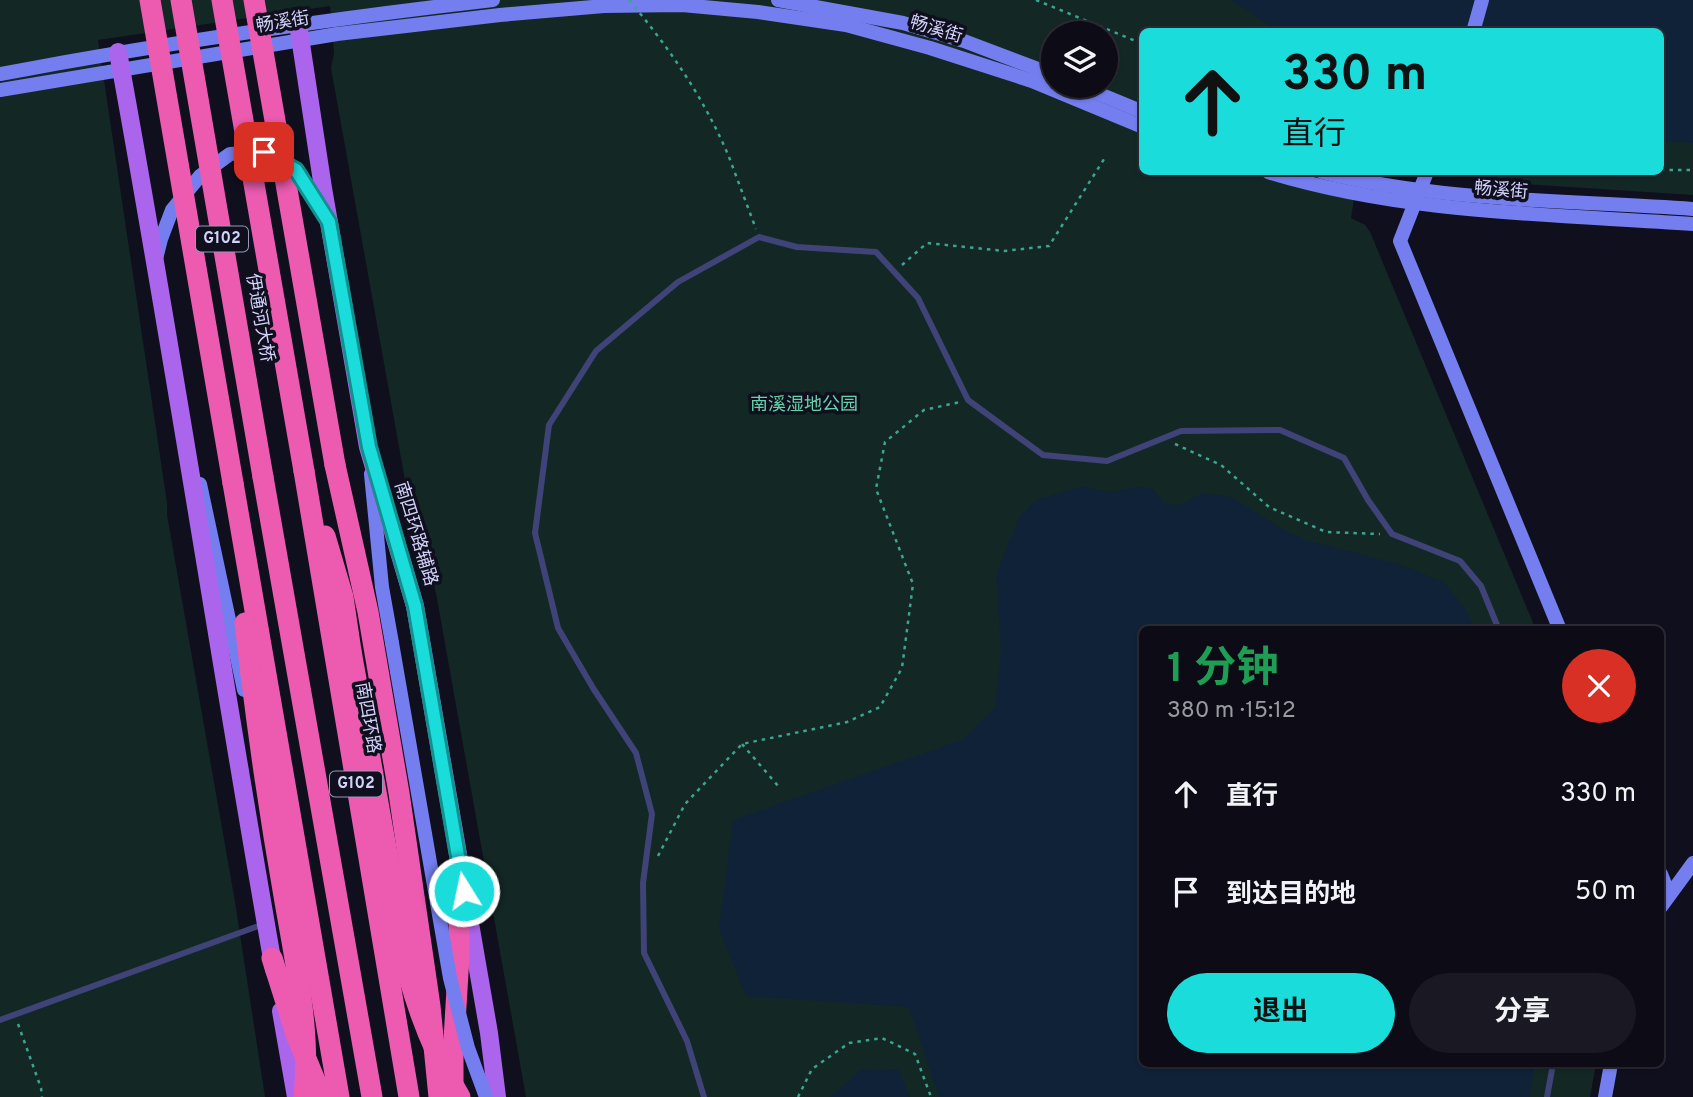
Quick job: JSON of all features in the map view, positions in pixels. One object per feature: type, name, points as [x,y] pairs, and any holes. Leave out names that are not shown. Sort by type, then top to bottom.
[{"type":"highway","points":[[150,0],[339,1097]]},
{"type":"highway","name":"伊通河大桥","points":[[181,0],[372,1097]]},
{"type":"highway","name":"伊通河大桥","points":[[222,0],[304,471]]},
{"type":"highway","points":[[254,0],[335,465],[368,612],[399,793],[430,1006],[439,1097]]},
{"type":"highway","points":[[304,471],[343,597],[409,977],[419,1016],[442,1067],[460,1097]]},
{"type":"highway","name":"南四环路","points":[[304,471],[409,1097]]},
{"type":"highway","points":[[234,488],[234,554],[246,675],[297,975],[305,1045],[304,1097]]},
{"type":"highway","points":[[350,643],[353,547]]},
{"type":"highway","points":[[453,1097],[459,956],[459,867]]},
{"type":"highway","points":[[272,958],[297,1037],[322,1097]]},
{"type":"main road","name":"畅溪街","points":[[0,74],[120,60],[494,0]]},
{"type":"main road","name":"畅溪街","points":[[779,0],[904,23],[964,41],[1041,70]]},
{"type":"main road","points":[[1475,28],[1482,0]]},
{"type":"main road","name":"畅溪街","points":[[299,32],[604,6],[682,5],[758,12],[846,25],[930,47],[1032,81],[1139,125]]},
{"type":"main road","name":"南四环路辅路","points":[[299,32],[369,447],[415,606],[489,1033],[497,1097]]},
{"type":"main road","name":"畅溪街","points":[[0,90],[120,60]]},
{"type":"main road","points":[[120,60],[296,1097]]},
{"type":"main road","points":[[1109,98],[1139,110]]},
{"type":"main road","points":[[155,263],[172,209],[200,176],[230,154],[264,152],[296,170],[329,222]]},
{"type":"main road","name":"畅溪街","points":[[1278,175],[1362,195],[1468,195],[1693,209]]},
{"type":"main road","name":"畅溪街","points":[[1335,175],[1416,196],[1693,223]]},
{"type":"main road","points":[[1426,175],[1400,241],[1558,626]]},
{"type":"main road","points":[[180,401],[246,675]]},
{"type":"main road","points":[[369,447],[382,587],[450,978],[468,1048],[486,1097]]},
{"type":"main road","points":[[1664,902],[1693,863]]},
{"type":"main road","points":[[1664,882],[1669,894]]},
{"type":"main road","points":[[1605,1097],[1610,1067]]},
{"type":"lane","points":[[704,1097],[687,1041],[644,953],[643,883],[652,814],[636,753],[558,628],[535,533],[549,425],[596,351],[678,282],[759,236],[797,247],[876,252],[918,298],[968,400],[1043,455],[1107,461],[1181,431],[1280,430],[1344,458],[1368,500],[1392,534],[1460,561],[1480,586],[1497,626]]},
{"type":"lane","points":[[0,1020],[266,923]]},
{"type":"lane","points":[[1547,1097],[1552,1067]]},
{"type":"path","points":[[629,0],[661,38],[690,79],[712,118],[759,236]]},
{"type":"path","points":[[1036,0],[1139,42]]},
{"type":"path","points":[[894,272],[926,243],[1003,251],[1049,246],[1106,156]]},
{"type":"path","points":[[1664,170],[1693,170]]},
{"type":"path","points":[[643,883],[685,804],[742,744],[848,722],[880,707],[902,668],[913,584],[876,489],[885,442],[924,410],[968,400]]},
{"type":"path","points":[[1162,439],[1221,464],[1269,507],[1326,532],[1392,534]]},
{"type":"path","points":[[742,744],[779,787]]},
{"type":"path","points":[[16,1016],[42,1097]]},
{"type":"path","points":[[798,1097],[812,1069],[849,1043],[882,1038],[915,1054],[932,1097]]},
{"type":"green space","name":"南溪湿地公园","points":[[0,0],[1693,0],[1693,195],[1479,181],[1470,175],[1664,175],[1664,28],[1139,28],[1139,175],[1358,175],[1351,218],[1365,225],[1370,232],[1534,626],[1139,626],[1139,1067],[1595,1067],[1590,1097],[526,1097],[436,593],[405,480],[331,68],[334,53],[330,6],[98,40],[167,515],[235,902],[265,1097],[0,1097]]},
{"type":"water","points":[[1231,0],[1693,0],[1693,143],[1664,141],[1664,28],[1274,28]]},
{"type":"water","points":[[1082,486],[1107,491],[1148,488],[1158,495],[1163,503],[1179,506],[1202,493],[1231,497],[1305,540],[1402,565],[1443,582],[1464,607],[1474,626],[1139,626],[1139,1067],[1535,1067],[1530,1097],[939,1097],[909,1007],[746,996],[719,929],[733,820],[962,740],[995,707],[1001,651],[996,575],[1019,518],[1036,500]]},
{"type":"water","points":[[898,1069],[910,1097],[830,1097],[861,1070]]},
{"type":"route","points":[[264,152],[296,170],[329,222],[369,447],[383,503],[415,606],[464,891]]}]
